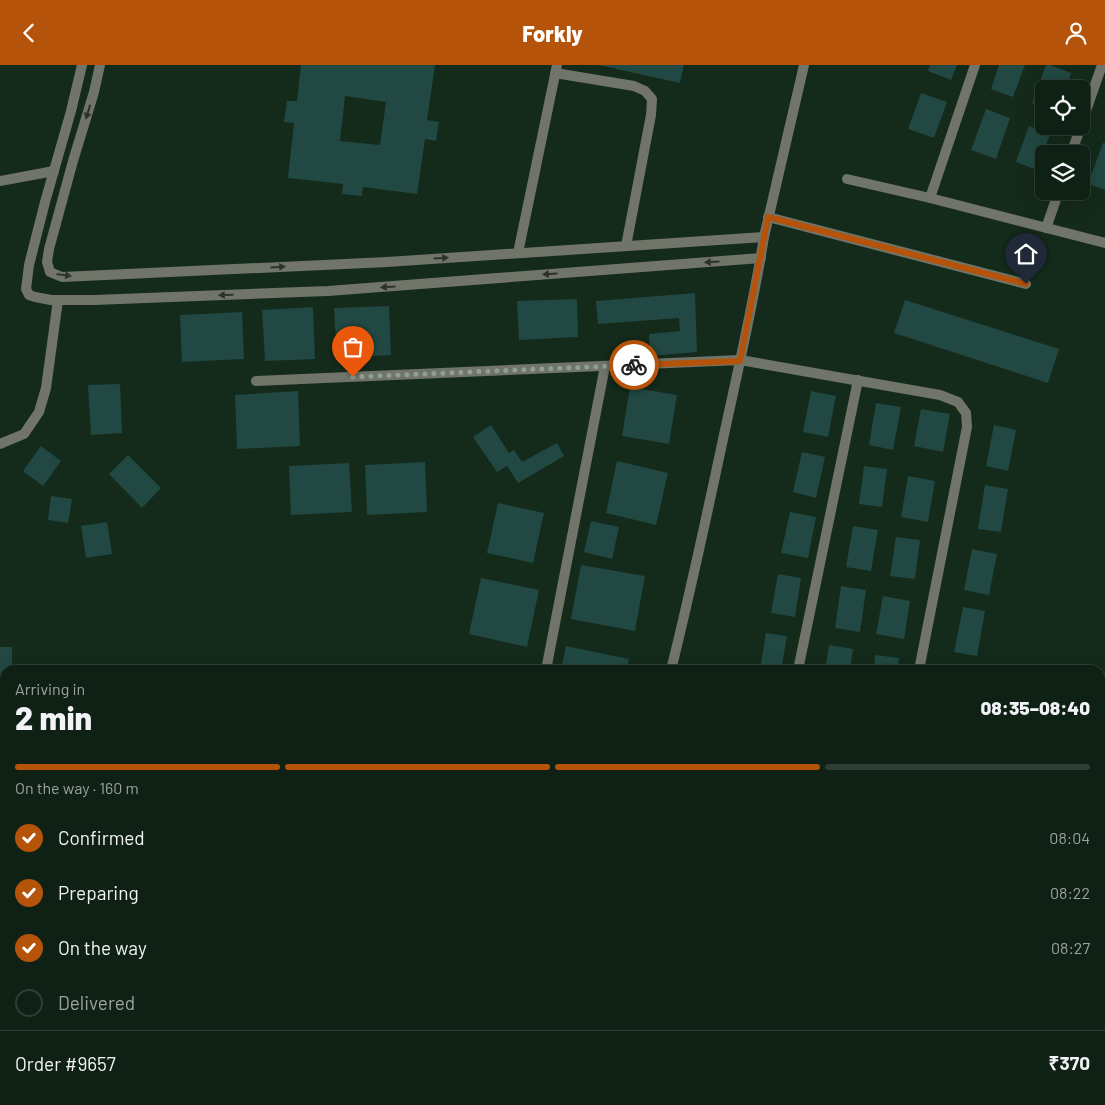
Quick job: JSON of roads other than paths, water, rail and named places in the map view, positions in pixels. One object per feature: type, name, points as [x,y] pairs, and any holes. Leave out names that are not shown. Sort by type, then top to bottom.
[{"type":"street","points":[[82,65],[29,265],[26,289],[29,295],[35,297],[58,300],[94,300],[328,291],[760,258]]},
{"type":"street","points":[[100,65],[49,249],[47,262],[50,272],[62,277],[387,262],[764,237]]},
{"type":"street","points":[[672,665],[690,597],[740,361],[768,217],[804,65]]},
{"type":"street","points":[[930,199],[975,65]]},
{"type":"street","points":[[1090,100],[1102,65]]},
{"type":"street","points":[[518,253],[556,69],[634,86],[645,91],[652,99],[651,115],[626,246]]},
{"type":"street","points":[[0,181],[54,171]]},
{"type":"street","points":[[847,179],[1105,243]]},
{"type":"street","points":[[1046,228],[1055,200]]},
{"type":"street","points":[[768,217],[1026,284]]},
{"type":"street","points":[[0,444],[24,434],[38,412],[46,388],[58,300]]},
{"type":"street","points":[[256,381],[740,361],[940,395],[958,402],[966,413],[967,427],[919,665]]},
{"type":"street","points":[[547,665],[606,366]]},
{"type":"street","points":[[799,665],[858,380]]}]
